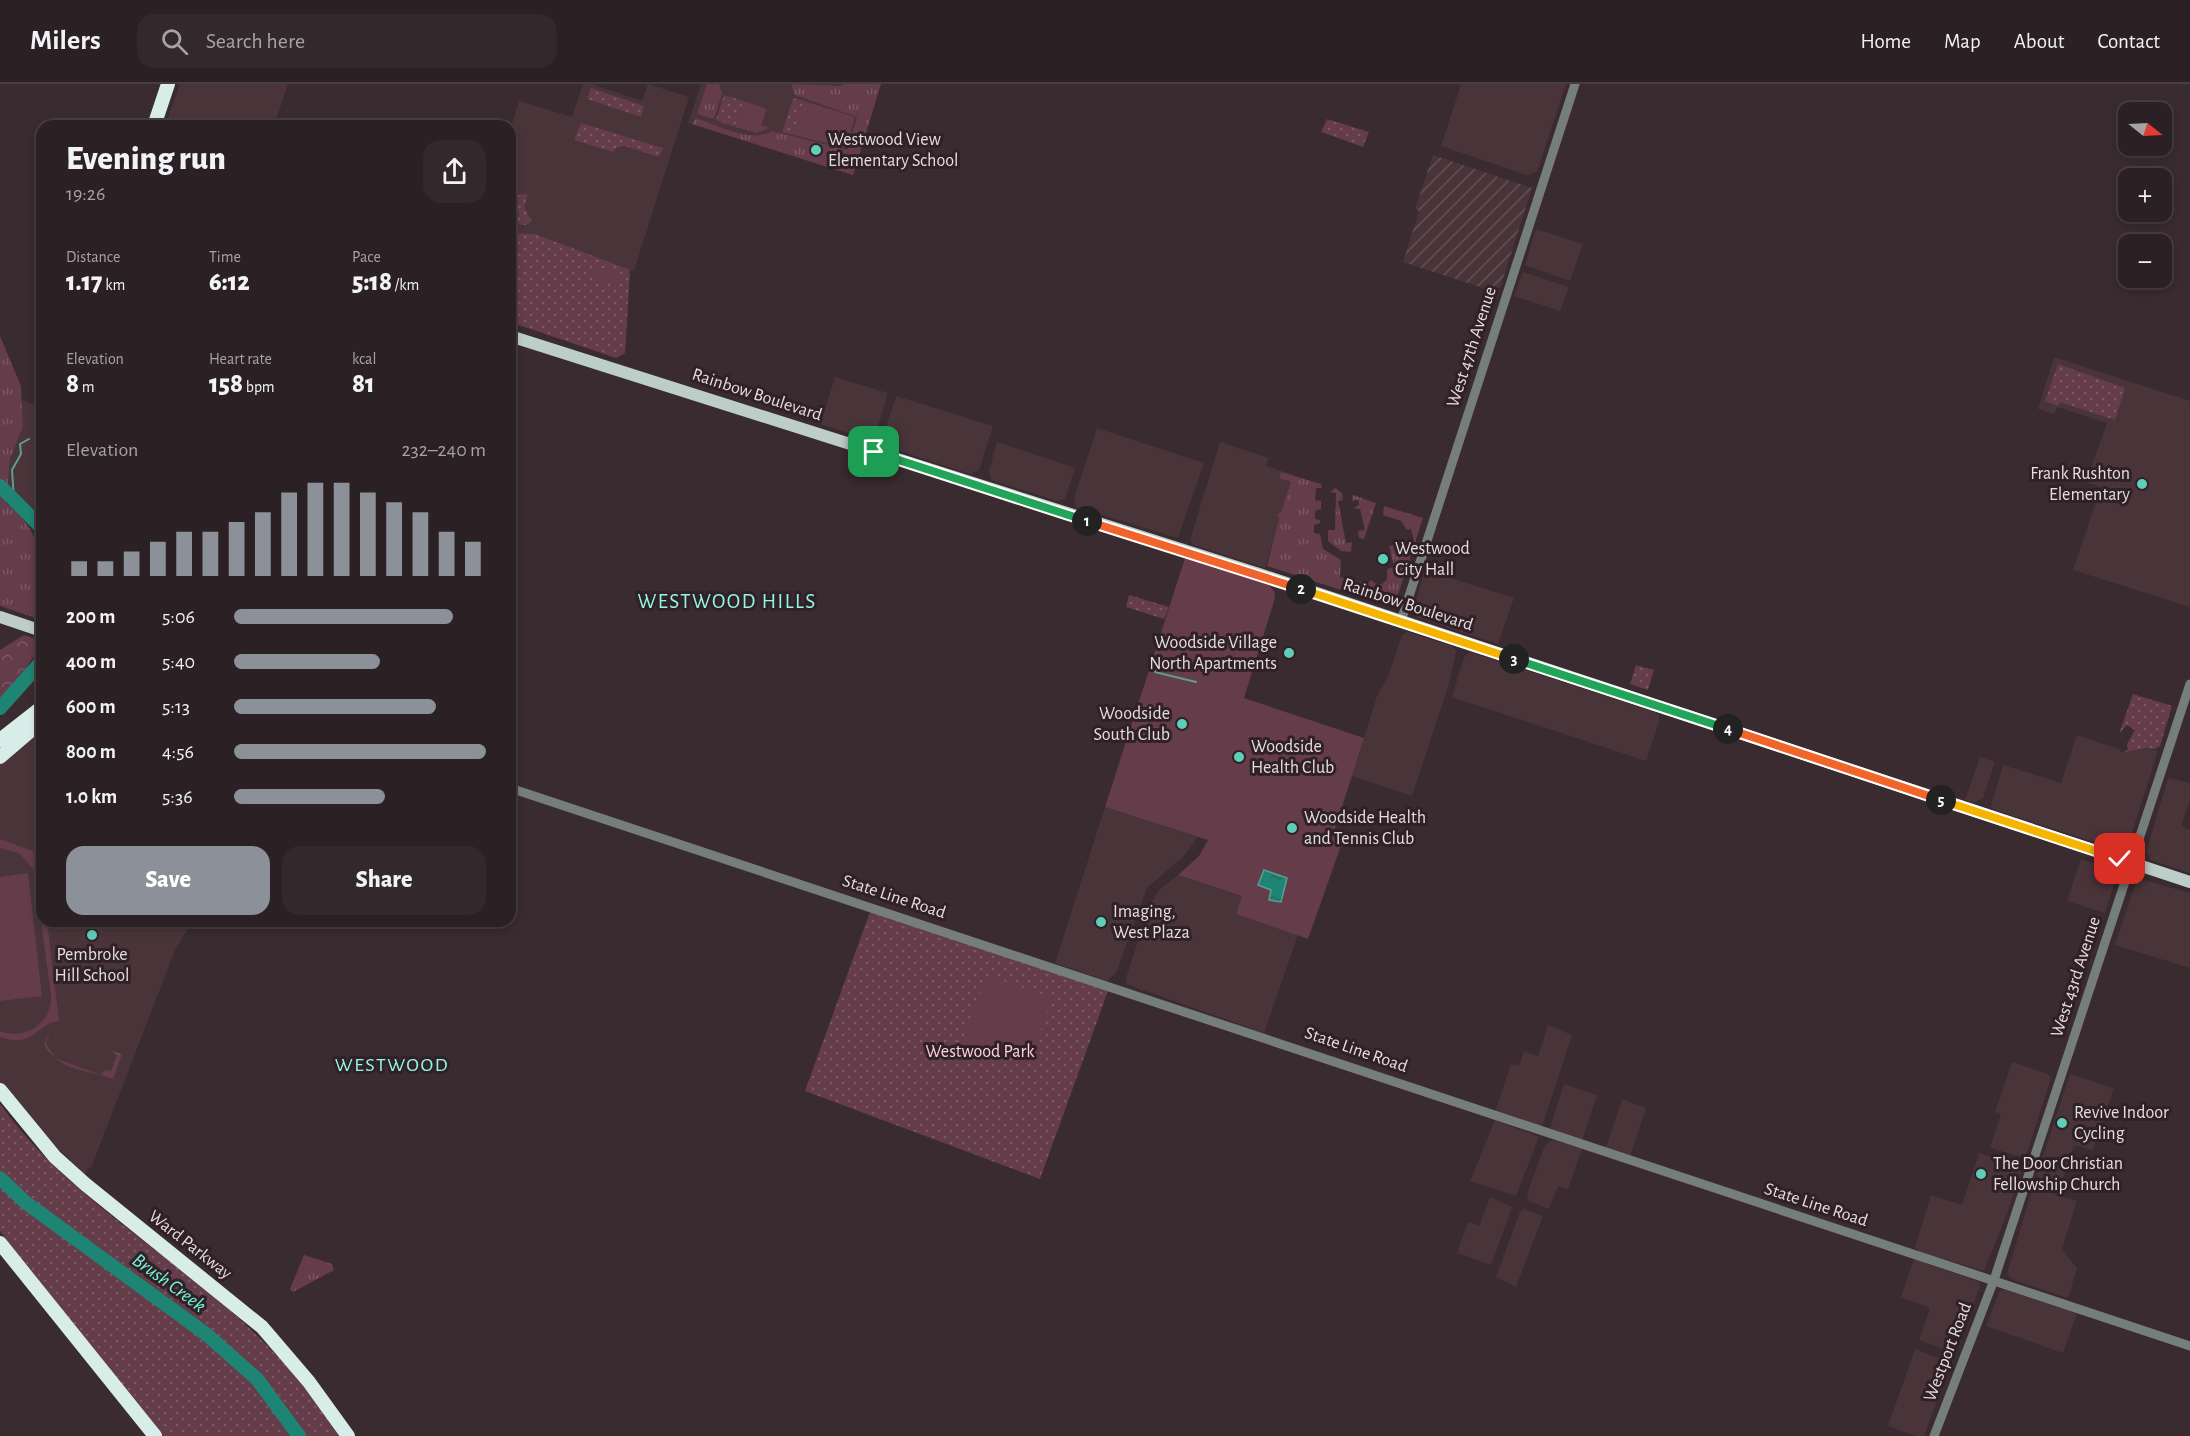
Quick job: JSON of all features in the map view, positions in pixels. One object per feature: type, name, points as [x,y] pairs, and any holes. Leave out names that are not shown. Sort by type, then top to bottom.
[{"type":"highway","points":[[156,120],[168,84]]},
{"type":"highway","points":[[0,740],[36,712]]},
{"type":"highway","points":[[0,757],[36,726]]},
{"type":"highway","points":[[0,735],[15,729]]},
{"type":"highway","name":"Ward Parkway","points":[[0,1090],[55,1157],[85,1184],[262,1327],[309,1382],[348,1436]]},
{"type":"highway","points":[[0,1243],[155,1436]]},
{"type":"main road","name":"Rainbow Boulevard","points":[[516,338],[1401,621],[2190,882]]},
{"type":"main road","points":[[0,617],[36,629]]},
{"type":"street","name":"West 47th Avenue","points":[[1401,621],[1575,84]]},
{"type":"street","name":"West 43rd Avenue","points":[[1994,1280],[2190,684]]},
{"type":"street","name":"State Line Road","points":[[516,790],[2190,1346]]},
{"type":"street","name":"Westport Road","points":[[1934,1436],[1994,1280]]},
{"type":"shaded area","points":[[180,84],[288,84],[276,120],[167,120]]},
{"type":"shaded area","points":[[583,84],[592,84],[642,101],[648,84],[689,97],[634,271],[630,270],[625,353],[516,324],[516,120],[513,120],[519,101],[572,117]]},
{"type":"shaded area","name":"Westwood View Elementary School","points":[[701,84],[881,84],[853,175],[688,123]]},
{"type":"shaded area","points":[[1461,84],[1566,84],[1537,172],[1527,175],[1441,146]]},
{"type":"shaded area","points":[[1433,155],[1532,188],[1500,288],[1489,290],[1403,262],[1419,211],[1415,209]]},
{"type":"shaded area","points":[[1536,229],[1583,244],[1570,281],[1525,265]]},
{"type":"shaded area","points":[[1523,272],[1569,287],[1560,311],[1514,296]]},
{"type":"shaded area","name":"Frank Rushton Elementary","points":[[2054,357],[2190,401],[2190,607],[2073,570],[2101,487],[2086,482],[2107,423],[2057,407],[2054,414],[2038,409]]},
{"type":"shaded area","points":[[835,377],[888,393],[875,437],[870,440],[820,424]]},
{"type":"shaded area","points":[[896,396],[993,426],[979,470],[970,474],[885,446],[883,437]]},
{"type":"shaded area","points":[[22,400],[36,405],[36,512],[7,485],[10,459],[23,427]]},
{"type":"shaded area","points":[[1097,428],[1204,463],[1178,538],[1076,507],[1074,498]]},
{"type":"shaded area","points":[[997,442],[1075,468],[1065,499],[1057,501],[991,480],[989,471]]},
{"type":"shaded area","points":[[1220,442],[1269,458],[1266,466],[1294,475],[1265,568],[1194,545],[1190,540]]},
{"type":"shaded area","points":[[1425,570],[1514,598],[1498,644],[1416,617],[1413,609]]},
{"type":"shaded area","points":[[1407,632],[1452,646],[1456,651],[1449,684],[1412,796],[1352,776],[1377,696],[1388,677],[1402,635]]},
{"type":"shaded area","points":[[1470,652],[1655,712],[1659,715],[1659,722],[1646,761],[1452,697],[1464,657]]},
{"type":"shaded area","name":"Pembroke Hill School","points":[[36,726],[36,927],[188,927],[175,950],[91,1168],[88,1168],[85,1176],[0,1090],[0,757]]},
{"type":"shaded area","points":[[2077,735],[2118,749],[2122,753],[2146,748],[2158,751],[2128,845],[2123,849],[2116,849],[1991,807],[2003,765],[2061,783]]},
{"type":"shaded area","points":[[1980,757],[1995,762],[1983,798],[1973,803],[1965,800]]},
{"type":"shaded area","points":[[2168,778],[2190,783],[2190,800],[2181,826],[2190,830],[2190,873],[2151,860],[2146,852]]},
{"type":"shaded area","points":[[1105,807],[1198,837],[1184,856],[1147,888],[1116,973],[1107,981],[1055,963]]},
{"type":"shaded area","points":[[2081,859],[2114,871],[2116,878],[2105,913],[2067,901]]},
{"type":"shaded area","points":[[1178,875],[1242,896],[1236,914],[1298,935],[1264,1033],[1126,984],[1150,904],[1160,889]]},
{"type":"shaded area","points":[[2144,880],[2190,893],[2190,968],[2115,945],[2135,885],[2138,881]]},
{"type":"shaded area","points":[[1548,1025],[1572,1035],[1543,1124],[1540,1126],[1495,1112],[1511,1064],[1519,1066],[1524,1051],[1538,1056]]},
{"type":"shaded area","points":[[2012,1062],[2048,1074],[2051,1078],[2027,1153],[2022,1157],[1990,1148],[2001,1114],[1995,1112]]},
{"type":"shaded area","points":[[2070,1074],[2114,1088],[2093,1150],[2074,1145],[2060,1187],[2040,1180],[2037,1174]]},
{"type":"shaded area","points":[[1564,1084],[1597,1095],[1582,1141],[1550,1128]]},
{"type":"shaded area","points":[[1622,1099],[1646,1108],[1630,1157],[1606,1148]]},
{"type":"shaded area","points":[[1495,1120],[1539,1137],[1516,1196],[1470,1181]]},
{"type":"shaded area","points":[[1553,1140],[1582,1149],[1568,1189],[1558,1186],[1549,1209],[1529,1201],[1527,1194],[1545,1145]]},
{"type":"shaded area","points":[[1979,1153],[2018,1165],[2021,1170],[2008,1211],[1984,1271],[1920,1252],[1915,1247],[1931,1195],[1962,1205]]},
{"type":"shaded area","points":[[2036,1188],[2077,1201],[2062,1249],[2077,1268],[2068,1298],[2011,1279],[2007,1274],[2032,1190]]},
{"type":"shaded area","points":[[1490,1197],[1512,1207],[1492,1263],[1489,1264],[1457,1253],[1468,1222],[1479,1226]]},
{"type":"shaded area","points":[[1524,1209],[1543,1216],[1516,1287],[1496,1277],[1520,1212]]},
{"type":"shaded area","points":[[1914,1259],[1979,1282],[1980,1287],[1954,1353],[1919,1340],[1930,1308],[1901,1297]]},
{"type":"shaded area","points":[[2003,1289],[2077,1313],[2063,1353],[1986,1326],[1999,1292]]},
{"type":"shaded area","points":[[1915,1349],[1951,1363],[1924,1436],[1916,1436],[1888,1426]]},
{"type":"green space","points":[[707,84],[719,84],[722,94],[714,119],[697,114]]},
{"type":"green space","points":[[791,84],[841,86],[842,84],[881,84],[853,175],[692,124],[696,118],[745,134],[764,134],[772,131],[847,150],[857,117],[795,95]]},
{"type":"green space","points":[[591,88],[644,106],[641,117],[587,99]]},
{"type":"green space","points":[[724,95],[744,101],[735,127],[716,120]]},
{"type":"green space","points":[[793,98],[804,101],[794,135],[782,132]]},
{"type":"green space","points":[[744,101],[767,109],[761,125],[738,118]]},
{"type":"green space","points":[[804,101],[855,117],[846,148],[794,135]]},
{"type":"green space","points":[[738,118],[768,127],[757,133],[735,127]]},
{"type":"green space","points":[[1327,119],[1369,132],[1363,147],[1321,132]]},
{"type":"green space","points":[[581,123],[663,148],[659,157],[625,146],[617,147],[613,152],[574,140]]},
{"type":"green space","points":[[528,194],[524,207],[532,222],[525,225],[517,224],[519,213],[516,213],[516,195]]},
{"type":"green space","points":[[516,233],[535,234],[630,270],[625,353],[616,358],[516,324]]},
{"type":"green space","points":[[596,266],[622,274],[618,286],[592,278]]},
{"type":"green space","points":[[0,336],[21,386],[23,427],[10,459],[6,503],[20,515],[36,541],[36,618],[0,606]]},
{"type":"green space","points":[[2058,364],[2125,388],[2115,420],[2060,402],[2058,406],[2045,401]]},
{"type":"green space","points":[[1281,472],[1321,484],[1322,488],[1316,488],[1315,500],[1321,501],[1321,509],[1315,511],[1315,519],[1320,520],[1320,523],[1314,525],[1314,533],[1320,534],[1323,549],[1341,560],[1340,577],[1367,584],[1371,580],[1376,584],[1382,584],[1387,579],[1387,569],[1394,567],[1389,546],[1414,541],[1411,529],[1407,530],[1401,521],[1383,515],[1384,506],[1423,518],[1394,607],[1267,566],[1279,519],[1277,514],[1281,513],[1291,482],[1279,478]]},
{"type":"green space","points":[[1335,488],[1342,493],[1343,500],[1338,501],[1346,543],[1352,542],[1351,552],[1341,551],[1328,541],[1328,530],[1335,530],[1336,493],[1330,492]]},
{"type":"green space","points":[[1353,495],[1376,503],[1364,539],[1359,538],[1358,531],[1365,530],[1360,509],[1353,508],[1359,505],[1358,500],[1352,501]]},
{"type":"green space","name":"Woodside Health Club","points":[[1185,558],[1269,585],[1274,591],[1275,598],[1244,698],[1364,738],[1333,835],[1342,843],[1308,939],[1236,914],[1242,896],[1178,875],[1199,856],[1208,840],[1105,807]]},
{"type":"green space","points":[[1129,595],[1169,607],[1164,619],[1126,607]]},
{"type":"green space","points":[[24,635],[36,639],[36,653],[18,680],[0,699],[0,650]]},
{"type":"green space","points":[[1636,665],[1654,670],[1648,690],[1630,684]]},
{"type":"green space","points":[[2133,694],[2172,706],[2160,746],[2155,749],[2146,748],[2122,753],[2128,749],[2127,744],[2135,730],[2127,725],[2119,734]]},
{"type":"green space","points":[[0,839],[36,852],[36,885],[34,870],[19,853],[0,848]]},
{"type":"green space","points":[[28,873],[42,996],[0,1001],[0,877]]},
{"type":"green space","name":"Westwood Park","points":[[870,912],[1108,991],[1040,1179],[805,1091]]},
{"type":"green space","points":[[42,927],[48,927],[59,1021],[44,1026],[34,1035],[21,1040],[0,1037],[0,1031],[19,1034],[36,1027],[47,1014],[51,995]]},
{"type":"green space","points":[[991,977],[1048,996],[1048,1009],[1040,1031],[1033,1040],[1015,1051],[982,1052],[971,1047],[963,1038],[986,980]]},
{"type":"green space","points":[[51,1026],[46,1043],[54,1057],[44,1045]]},
{"type":"green space","points":[[111,1051],[122,1054],[113,1079],[76,1069],[56,1058],[101,1075],[104,1070],[111,1071],[117,1055]]},
{"type":"green space","points":[[0,1104],[26,1137],[54,1166],[85,1194],[215,1297],[259,1338],[308,1392],[339,1436],[162,1436],[0,1231]]},
{"type":"green space","points":[[304,1255],[332,1264],[334,1270],[293,1292],[290,1289]]},
{"type":"water","points":[[1264,870],[1287,878],[1281,902],[1269,900],[1271,890],[1258,885]]},
{"type":"waterway","points":[[14,499],[12,470],[21,454],[20,444],[29,439]]},
{"type":"waterway","name":"Brush Creek","points":[[0,486],[36,522]]},
{"type":"waterway","name":"Brush Creek","points":[[0,708],[36,668]]},
{"type":"waterway","points":[[1155,670],[1155,672],[1196,682]]},
{"type":"waterway","name":"Brush Creek","points":[[0,1178],[25,1202],[206,1334],[257,1379],[299,1436]]},
{"type":"place","name":"Westwood View Elementary School","points":[[816,150]]},
{"type":"place","name":"Frank Rushton Elementary","points":[[2142,484]]},
{"type":"place","name":"Westwood City Hall","points":[[1383,559]]},
{"type":"place","name":"Woodside Village North Apartments","points":[[1289,653]]},
{"type":"place","name":"Woodside South Club","points":[[1182,724]]},
{"type":"place","name":"Woodside Health Club","points":[[1239,757]]},
{"type":"place","name":"Woodside Health and Tennis Club","points":[[1292,828]]},
{"type":"place","name":"Imaging, West Plaza","points":[[1101,922]]},
{"type":"place","name":"Pembroke Hill School","points":[[92,935]]},
{"type":"place","name":"Revive Indoor Cycling","points":[[2062,1123]]},
{"type":"place","name":"The Door Christian Fellowship Church","points":[[1981,1174]]},
{"type":"district","name":"WESTWOOD HILLS","points":[[727,601]]},
{"type":"district","name":"WESTWOOD","points":[[392,1065]]},
{"type":"route","points":[[874,452],[1259,574],[2120,859]]}]
